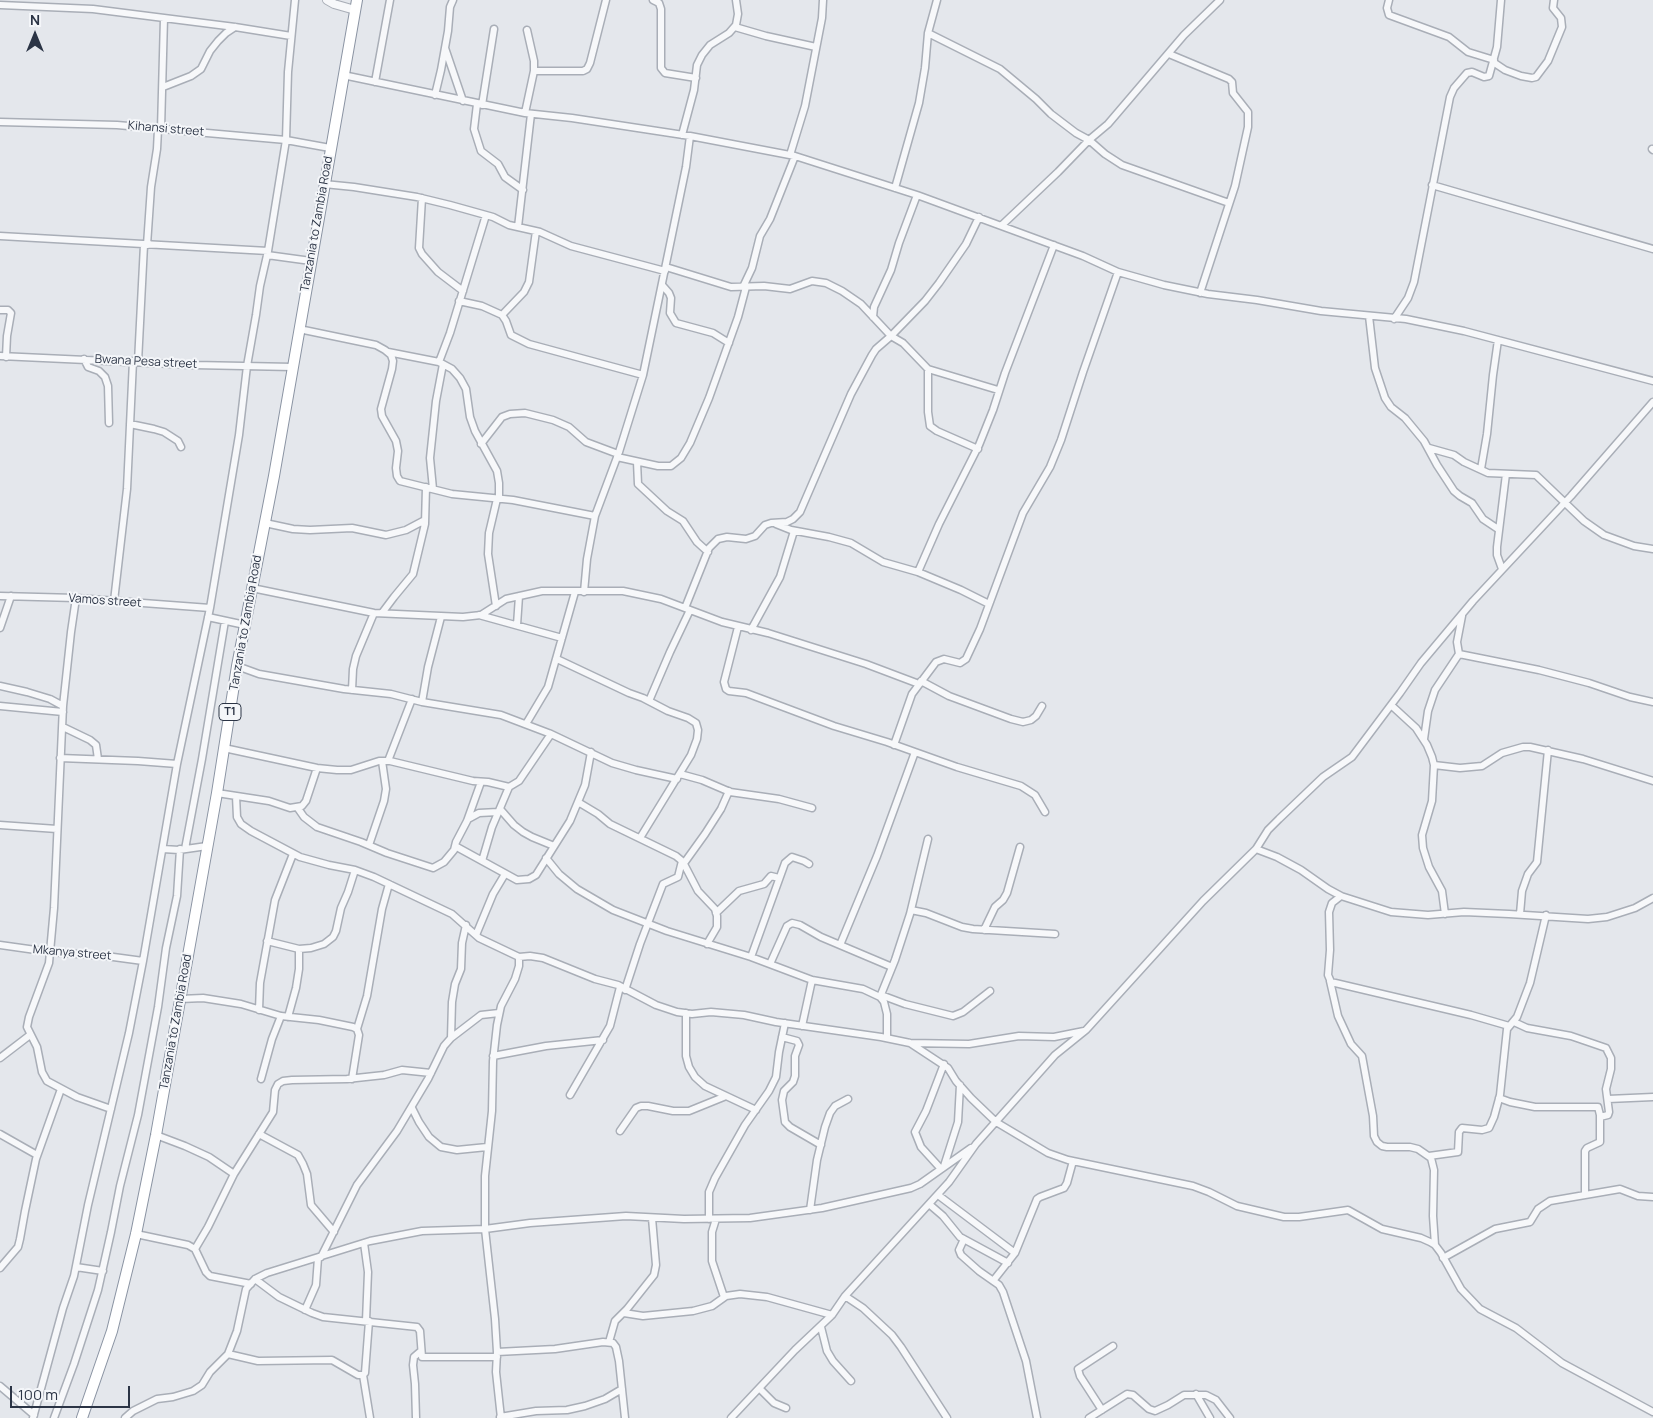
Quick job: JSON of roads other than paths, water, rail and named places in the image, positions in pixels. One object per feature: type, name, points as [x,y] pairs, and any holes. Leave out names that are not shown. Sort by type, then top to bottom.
[{"type":"highway","name":"Tanzania to Zambia Road","points":[[82,1418],[112,1331],[136,1234],[156,1135],[217,793],[237,666],[293,367],[356,5]]},
{"type":"street","points":[[0,1386],[33,1416],[76,1267],[88,1205],[144,961],[177,764],[210,608],[239,435],[247,366],[286,140],[291,36],[295,0]]},
{"type":"street","points":[[327,0],[356,5]]},
{"type":"street","points":[[374,82],[390,0]]},
{"type":"street","points":[[435,95],[448,31],[450,7],[453,0]]},
{"type":"street","points":[[534,71],[583,71],[587,68],[590,63],[606,0]]},
{"type":"street","points":[[653,0],[658,3],[661,9],[661,68],[665,72],[696,78]]},
{"type":"street","points":[[584,592],[587,559],[595,516],[618,456],[643,375],[666,269],[686,167],[686,136],[697,65],[710,45],[729,33],[734,27],[738,14],[736,0]]},
{"type":"street","points":[[481,444],[502,417],[510,414],[526,413],[553,420],[569,427],[586,442],[637,462],[658,466],[671,466],[681,458],[690,443],[729,343],[738,318],[744,287],[752,268],[760,236],[770,219],[793,155],[805,106],[822,18],[823,0]]},
{"type":"street","points":[[895,188],[922,89],[928,33],[937,0]]},
{"type":"street","points":[[1002,225],[1089,140],[1108,124],[1184,35],[1220,0]]},
{"type":"street","points":[[1389,0],[1387,8],[1390,15],[1454,39],[1468,52],[1494,61],[1505,70],[1529,78],[1534,78],[1541,72],[1548,61],[1562,27],[1561,18],[1553,8],[1554,0]]},
{"type":"street","points":[[1394,319],[1408,298],[1414,282],[1450,97],[1466,72],[1472,72],[1484,77],[1489,76],[1494,61],[1500,25],[1501,0]]},
{"type":"street","points":[[0,5],[84,8],[291,36]]},
{"type":"street","points":[[114,601],[127,489],[130,424],[145,245],[163,87],[164,18]]},
{"type":"street","points":[[163,87],[190,76],[201,69],[210,51],[218,41],[235,27]]},
{"type":"street","points":[[734,27],[816,47]]},
{"type":"street","points":[[494,29],[474,129],[480,151],[498,164],[505,177],[523,190]]},
{"type":"street","points":[[518,227],[523,190],[528,114],[534,71],[534,61],[527,30]]},
{"type":"street","points":[[928,33],[1000,70],[1036,99],[1050,114],[1122,165],[1229,203]]},
{"type":"street","points":[[444,47],[463,101]]},
{"type":"street","points":[[1169,54],[1229,79],[1232,82],[1233,92],[1248,112],[1248,127],[1235,186],[1200,292]]},
{"type":"street","points":[[343,75],[528,114],[572,118],[793,155],[918,195],[1083,256],[1118,272],[1164,286],[1321,311],[1406,319],[1498,340],[1653,381]]},
{"type":"street","name":"Kihansi street","points":[[0,122],[118,125],[286,140],[330,148]]},
{"type":"street","points":[[324,184],[422,198],[536,231],[571,246],[723,284],[790,289],[812,281],[820,281],[842,291],[861,304],[891,336],[903,344],[934,372],[986,385],[998,390]]},
{"type":"street","points":[[1432,185],[1653,249]]},
{"type":"street","points":[[872,317],[874,307],[891,270],[918,195]]},
{"type":"street","points":[[422,198],[420,248],[422,254],[438,272],[462,291]]},
{"type":"street","points":[[433,489],[430,458],[441,363],[486,215]]},
{"type":"street","points":[[649,702],[688,609],[708,552],[718,540],[727,538],[746,539],[755,536],[765,525],[787,522],[794,519],[800,512],[858,379],[876,349],[925,301],[966,244],[979,217]]},
{"type":"street","points":[[502,316],[524,292],[529,282],[536,231]]},
{"type":"street","points":[[0,236],[268,253],[311,261]]},
{"type":"street","points":[[918,572],[939,524],[978,449],[993,410],[998,390],[1054,245]]},
{"type":"street","points":[[894,745],[912,694],[938,660],[944,659],[960,663],[966,659],[980,629],[1023,513],[1050,467],[1061,440],[1118,272]]},
{"type":"street","points":[[662,285],[671,298],[670,313],[676,323],[713,333],[729,343]]},
{"type":"street","points":[[460,301],[482,306],[502,316],[511,335],[529,344],[643,375]]},
{"type":"street","points":[[0,310],[8,310],[11,313],[3,357]]},
{"type":"street","points":[[1370,316],[1375,368],[1385,398],[1391,407],[1405,418],[1429,448],[1437,465],[1454,491],[1472,503],[1486,522],[1498,529]]},
{"type":"street","points":[[299,329],[376,345],[388,352],[441,363],[452,369],[460,378],[466,389],[470,417],[481,444],[497,471],[499,483],[498,499],[489,533],[488,554],[496,606]]},
{"type":"street","points":[[1480,469],[1487,434],[1498,340]]},
{"type":"street","points":[[388,352],[393,361],[381,409],[382,416],[396,441],[397,476],[400,481],[452,494],[498,499],[595,516]]},
{"type":"street","name":"Bwana Pesa street","points":[[3,357],[293,367]]},
{"type":"street","points":[[84,359],[88,368],[99,371],[105,376],[108,386],[109,422]]},
{"type":"street","points":[[928,368],[928,412],[930,426],[978,449]]},
{"type":"street","points":[[731,1418],[760,1389],[794,1350],[832,1315],[845,1296],[949,1182],[976,1144],[1024,1088],[1056,1055],[1086,1030],[1203,901],[1256,849],[1268,830],[1323,777],[1352,757],[1420,663],[1653,402]]},
{"type":"street","points":[[130,424],[164,432],[178,441],[181,447]]},
{"type":"street","points":[[1429,448],[1454,455],[1464,462],[1488,473],[1536,475],[1584,521],[1604,535],[1634,546],[1653,549]]},
{"type":"street","points":[[637,462],[638,484],[667,511],[683,521],[697,542],[708,552]]},
{"type":"street","points":[[1502,569],[1497,555],[1498,529],[1506,474]]},
{"type":"street","points":[[382,613],[413,574],[425,520],[426,488]]},
{"type":"street","points":[[264,523],[293,529],[310,530],[352,528],[386,535],[406,530],[425,520]]},
{"type":"street","points":[[773,523],[794,531],[851,543],[883,562],[918,572],[989,604]]},
{"type":"street","points":[[751,630],[780,577],[794,531]]},
{"type":"street","points":[[252,588],[374,613],[463,618],[479,615],[506,599],[542,591],[623,591],[661,599],[738,626],[768,633],[866,664],[1011,719],[1023,722],[1031,720],[1042,706]]},
{"type":"street","points":[[526,724],[548,687],[575,592]]},
{"type":"street","name":"Vamos street","points":[[0,596],[76,598],[210,608]]},
{"type":"street","points":[[0,628],[10,596]]},
{"type":"street","points":[[517,625],[519,596]]},
{"type":"street","points":[[76,598],[70,632],[63,709],[54,908],[49,963],[27,1027],[37,1047],[42,1072],[47,1081],[77,1097],[111,1108]]},
{"type":"street","points":[[352,690],[356,656],[374,613]]},
{"type":"street","points":[[1424,740],[1424,728],[1435,690],[1459,654],[1457,642],[1462,614]]},
{"type":"street","points":[[479,615],[562,638]]},
{"type":"street","points":[[208,617],[245,625]]},
{"type":"street","points":[[422,702],[430,658],[441,617]]},
{"type":"street","points":[[54,1418],[74,1364],[103,1271],[120,1186],[138,1116],[158,1007],[166,948],[177,896],[183,849],[202,759],[225,621]]},
{"type":"street","points":[[738,626],[724,682],[726,689],[729,691],[746,693],[826,723],[957,767],[1021,786],[1035,795],[1045,812]]},
{"type":"street","points":[[1459,654],[1540,670],[1653,702]]},
{"type":"street","points":[[557,659],[696,723],[698,730],[697,739],[692,755],[658,806],[640,838]]},
{"type":"street","points":[[237,666],[259,674],[352,690],[391,694],[422,702],[501,715],[551,734],[620,765],[702,780],[729,791],[779,799],[812,808]]},
{"type":"street","points":[[0,686],[27,692],[50,700],[63,709]]},
{"type":"street","points":[[369,845],[384,801],[386,789],[385,761],[412,699]]},
{"type":"street","points":[[1391,705],[1416,728],[1432,757],[1434,765],[1432,801],[1422,835],[1423,848],[1429,867],[1442,891],[1444,914]]},
{"type":"street","points":[[0,706],[63,709]]},
{"type":"street","points":[[63,727],[90,740],[96,745],[98,759]]},
{"type":"street","points":[[482,861],[499,810],[509,787],[519,781],[551,734]]},
{"type":"street","points":[[1434,765],[1474,768],[1482,766],[1502,753],[1516,748],[1530,747],[1583,759],[1653,781]]},
{"type":"street","points":[[224,748],[317,768],[337,770],[351,770],[365,764],[385,761],[473,781],[509,787]]},
{"type":"street","points":[[1520,914],[1522,892],[1528,874],[1537,862],[1548,750]]},
{"type":"street","points":[[455,846],[517,880],[529,879],[536,875],[570,821],[585,785],[591,752]]},
{"type":"street","points":[[840,945],[877,856],[915,752]]},
{"type":"street","points":[[60,758],[177,764]]},
{"type":"street","points":[[217,793],[269,801],[290,808],[302,806],[306,801],[317,768]]},
{"type":"street","points":[[297,806],[304,817],[317,827],[433,868],[444,862],[454,850],[468,819],[481,782]]},
{"type":"street","points":[[570,1095],[610,1026],[622,988],[663,884],[678,877],[683,866],[721,808],[729,791]]},
{"type":"street","points":[[236,796],[237,817],[241,824],[250,831],[293,854],[310,861],[356,870],[389,884],[452,914],[476,935],[519,957],[543,958],[622,988],[656,1004],[686,1013],[711,1012],[744,1015],[910,1043],[969,1044],[1019,1036],[1054,1037],[1086,1030]]},
{"type":"street","points":[[578,802],[610,824],[676,856],[682,861],[698,891],[715,909],[717,927],[707,944]]},
{"type":"street","points":[[468,819],[479,813],[499,810]]},
{"type":"street","points":[[499,810],[514,825],[532,838],[554,846]]},
{"type":"street","points":[[0,825],[57,829]]},
{"type":"street","points":[[887,1038],[887,1014],[881,996],[911,910],[928,839]]},
{"type":"street","points":[[163,849],[207,846]]},
{"type":"street","points":[[984,930],[995,907],[1005,896],[1020,847]]},
{"type":"street","points":[[1256,849],[1277,857],[1301,870],[1341,896],[1391,912],[1428,915],[1464,912],[1520,914],[1577,919],[1607,917],[1646,903],[1653,898]]},
{"type":"street","points":[[259,1010],[260,983],[275,900],[284,872],[293,854]]},
{"type":"street","points":[[752,956],[785,863],[792,857],[809,864]]},
{"type":"street","points":[[546,858],[559,874],[577,889],[613,910],[707,944],[752,956],[812,980],[863,989],[905,1004],[953,1016],[963,1012],[990,991]]},
{"type":"street","points":[[267,941],[298,949],[324,944],[333,937],[341,908],[356,870]]},
{"type":"street","points":[[476,935],[493,894],[505,874]]},
{"type":"street","points":[[716,913],[739,891],[764,884],[771,876],[780,878]]},
{"type":"street","points":[[352,1079],[359,1035],[357,1029],[367,996],[382,909],[389,884]]},
{"type":"street","points":[[1341,896],[1332,903],[1330,912],[1328,975],[1338,1016],[1351,1044],[1362,1056],[1373,1116],[1374,1136],[1382,1146],[1410,1147],[1430,1156],[1458,1152],[1459,1132],[1462,1128],[1488,1129],[1494,1117],[1499,1098],[1506,1034],[1530,983],[1546,915]]},
{"type":"street","points":[[1646,903],[1653,908]]},
{"type":"street","points":[[911,910],[926,913],[962,927],[1055,934]]},
{"type":"street","points":[[770,964],[787,926],[792,922],[821,937],[892,967]]},
{"type":"street","points":[[451,1038],[452,1002],[460,969],[462,943],[466,925]]},
{"type":"street","name":"Mkanya street","points":[[0,945],[144,961]]},
{"type":"street","points":[[288,1017],[300,969],[298,949]]},
{"type":"street","points":[[519,957],[519,966],[515,979],[507,992],[499,1013],[493,1056],[492,1112],[485,1176],[485,1229],[497,1354],[496,1372],[500,1417],[536,1411],[567,1410],[585,1406],[605,1399],[622,1389]]},
{"type":"street","points":[[802,1026],[812,980]]},
{"type":"street","points":[[1330,981],[1526,1028],[1570,1036],[1606,1048],[1611,1058],[1611,1069],[1606,1089],[1609,1114],[1600,1117]]},
{"type":"street","points":[[180,999],[204,998],[241,1004],[280,1016],[319,1020],[357,1029]]},
{"type":"street","points":[[305,1310],[316,1285],[320,1257],[357,1185],[412,1108],[444,1046],[451,1038],[481,1015],[499,1013]]},
{"type":"street","points":[[686,1013],[685,1046],[689,1067],[695,1077],[705,1086],[756,1110]]},
{"type":"street","points":[[261,1079],[280,1016]]},
{"type":"street","points":[[724,1297],[712,1261],[712,1219],[709,1192],[745,1125],[769,1091],[776,1077],[778,1052],[785,1023]]},
{"type":"street","points":[[0,1058],[30,1035]]},
{"type":"street","points":[[782,1037],[797,1041],[799,1045],[795,1056],[795,1076],[793,1082],[784,1091],[782,1100],[785,1122],[790,1127],[821,1145]]},
{"type":"street","points":[[493,1056],[546,1046],[602,1040]]},
{"type":"street","points":[[910,1043],[944,1064],[960,1085],[996,1122],[1048,1153],[1073,1161],[1193,1186],[1237,1206],[1284,1217],[1298,1217],[1348,1210],[1382,1229],[1421,1238],[1435,1245]]},
{"type":"street","points":[[942,1168],[921,1147],[915,1132],[926,1111],[944,1064]]},
{"type":"street","points":[[195,1249],[234,1174],[273,1112],[275,1090],[278,1084],[292,1080],[352,1079],[384,1075],[402,1070],[431,1073]]},
{"type":"street","points":[[942,1168],[958,1122],[960,1085]]},
{"type":"street","points":[[0,1268],[18,1247],[37,1155],[61,1090]]},
{"type":"street","points":[[620,1131],[636,1108],[641,1106],[673,1111],[689,1111],[726,1096]]},
{"type":"street","points":[[1499,1098],[1535,1107],[1596,1106],[1599,1109],[1600,1142],[1587,1148],[1585,1151],[1585,1195]]},
{"type":"street","points":[[1608,1099],[1653,1098]]},
{"type":"street","points":[[810,1210],[821,1145],[830,1114],[835,1106],[848,1099]]},
{"type":"street","points":[[412,1108],[429,1137],[441,1147],[457,1150],[487,1147]]},
{"type":"street","points":[[0,1134],[37,1155]]},
{"type":"street","points":[[259,1134],[298,1155],[307,1174],[311,1205],[334,1232]]},
{"type":"street","points":[[156,1135],[208,1157],[234,1174]]},
{"type":"street","points":[[125,1418],[133,1411],[157,1399],[187,1393],[202,1385],[210,1372],[228,1354],[237,1331],[246,1289],[267,1273],[364,1243],[422,1231],[485,1229],[530,1222],[626,1216],[712,1219],[767,1216],[810,1210],[911,1188],[920,1184],[976,1144]]},
{"type":"street","points":[[1430,1156],[1434,1170],[1435,1245],[1461,1289],[1480,1309],[1516,1328],[1562,1363],[1653,1412]]},
{"type":"street","points":[[993,1281],[1015,1253],[1037,1200],[1040,1197],[1064,1188],[1073,1161]]},
{"type":"street","points":[[1443,1258],[1495,1228],[1530,1222],[1538,1209],[1550,1202],[1620,1189],[1638,1196],[1653,1197]]},
{"type":"street","points":[[938,1195],[1015,1253]]},
{"type":"street","points":[[929,1204],[943,1216],[957,1235],[1008,1263]]},
{"type":"street","points":[[609,1342],[615,1321],[654,1275],[656,1265],[652,1218]]},
{"type":"street","points":[[136,1234],[180,1243],[195,1249],[206,1272],[210,1276],[253,1282],[279,1297],[323,1317],[417,1327],[420,1332],[420,1355],[424,1357],[497,1354],[613,1343],[616,1347],[625,1418]]},
{"type":"street","points":[[964,1239],[960,1255],[999,1285],[1003,1292],[1026,1361],[1038,1418]]},
{"type":"street","points":[[364,1243],[368,1272],[368,1321],[365,1373],[363,1375],[370,1418]]},
{"type":"street","points":[[76,1267],[103,1271]]},
{"type":"street","points":[[624,1312],[643,1316],[693,1311],[712,1306],[724,1297],[740,1294],[767,1297],[832,1315]]},
{"type":"street","points":[[845,1296],[863,1308],[892,1336],[906,1354],[947,1418]]},
{"type":"street","points":[[821,1327],[826,1351],[851,1381]]},
{"type":"street","points":[[1102,1410],[1080,1376],[1078,1369],[1113,1346]]},
{"type":"street","points":[[416,1418],[413,1365],[414,1356],[420,1351]]},
{"type":"street","points":[[228,1354],[258,1360],[332,1360],[343,1368],[358,1375],[363,1375]]},
{"type":"street","points":[[760,1389],[774,1403],[786,1408]]},
{"type":"street","points":[[1089,1418],[1122,1395],[1127,1394],[1133,1395],[1149,1409],[1155,1411],[1184,1395],[1212,1396],[1230,1418]]},
{"type":"street","points":[[1196,1394],[1210,1418]]}]
